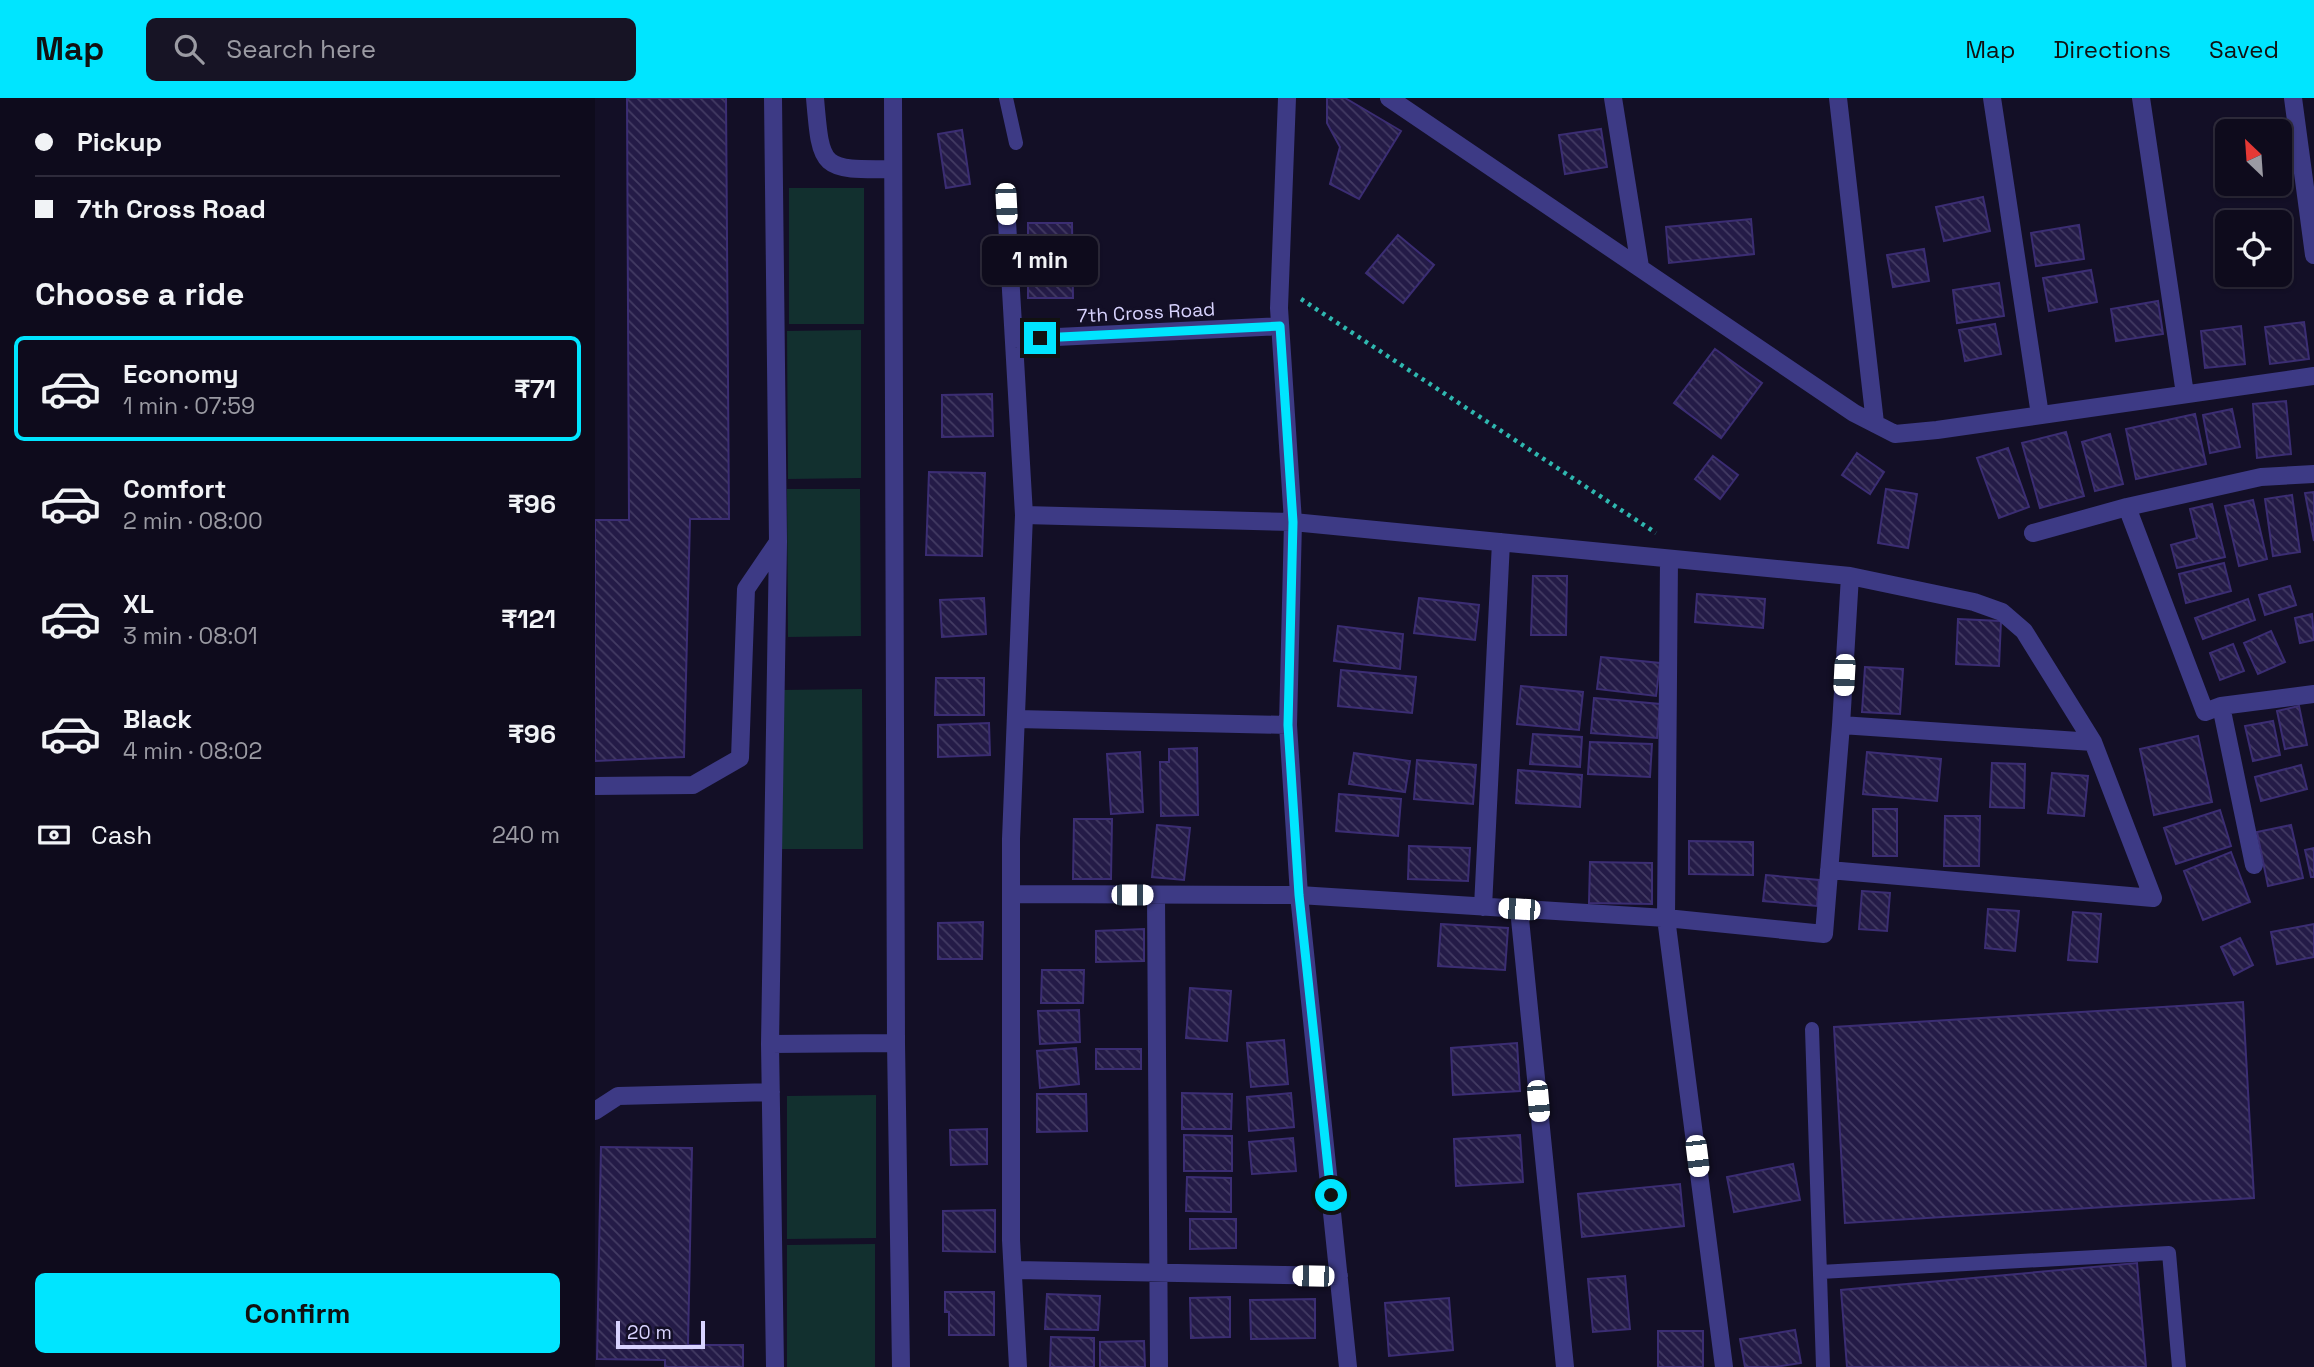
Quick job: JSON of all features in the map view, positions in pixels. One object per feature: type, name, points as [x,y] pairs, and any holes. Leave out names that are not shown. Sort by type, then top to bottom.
[{"type":"street","points":[[773,98],[778,542],[770,1044],[775,1367]]},
{"type":"street","points":[[815,98],[819,143],[826,158],[847,170],[893,169]]},
{"type":"street","points":[[893,98],[896,1042],[901,1367]]},
{"type":"street","points":[[1287,98],[1280,326],[1293,522],[1288,725],[1299,895],[1348,1367]]},
{"type":"street","points":[[1389,98],[1854,413],[1895,434],[2314,376]]},
{"type":"street","points":[[1613,98],[1640,267]]},
{"type":"street","points":[[1838,98],[1875,423]]},
{"type":"street","points":[[1992,98],[2040,415]]},
{"type":"street","points":[[2141,98],[2185,394]]},
{"type":"street","points":[[2293,98],[2314,255]]},
{"type":"street","points":[[1006,204],[1024,515],[1011,839],[1011,1240],[1018,1367]]},
{"type":"street","name":"7th Cross Road","points":[[1014,339],[1280,326]]},
{"type":"street","points":[[2033,533],[2127,507],[2260,477],[2314,474]]},
{"type":"street","points":[[2127,507],[2205,712],[2221,706],[2314,694]]},
{"type":"street","points":[[1024,515],[1293,522],[1850,576],[1974,602],[2001,612],[2024,631],[2093,742],[2153,898],[1829,870]]},
{"type":"street","points":[[595,786],[693,785],[740,758],[746,589],[778,542]]},
{"type":"street","points":[[1483,907],[1501,542]]},
{"type":"street","points":[[1669,559],[1666,918],[1724,1367]]},
{"type":"street","points":[[1011,894],[1299,895],[1666,918],[1824,934],[1850,576]]},
{"type":"street","points":[[2221,706],[2254,865]]},
{"type":"street","points":[[1016,719],[1288,725]]},
{"type":"street","points":[[1841,725],[2093,742]]},
{"type":"street","points":[[1156,895],[1159,1367]]},
{"type":"street","points":[[1519,909],[1565,1367]]},
{"type":"street","points":[[770,1044],[896,1042]]},
{"type":"street","points":[[595,1111],[618,1096],[771,1092]]},
{"type":"street","points":[[1013,1270],[1339,1276]]},
{"type":"lane","points":[[1006,98],[1016,143]]},
{"type":"lane","points":[[1812,1029],[1823,1367]]},
{"type":"lane","points":[[1820,1272],[2169,1253],[2179,1367]]},
{"type":"path","points":[[1280,285],[1665,539]]},
{"type":"green space","points":[[789,188],[864,188],[864,324],[789,324]]},
{"type":"green space","points":[[861,330],[861,478],[788,479],[787,331]]},
{"type":"green space","points":[[787,489],[860,489],[861,636],[788,637]]},
{"type":"green space","points":[[862,689],[863,849],[781,849],[780,690]]},
{"type":"green space","points":[[876,1095],[876,1238],[787,1239],[787,1096]]},
{"type":"green space","points":[[875,1244],[875,1367],[787,1367],[787,1245]]},
{"type":"building","points":[[627,98],[726,98],[729,519],[690,519],[684,757],[595,761],[595,520],[629,520]]},
{"type":"building","points":[[1327,98],[1345,98],[1401,131],[1359,199],[1330,184],[1340,147],[1327,123]]},
{"type":"building","points":[[1601,129],[1607,167],[1565,174],[1559,135]]},
{"type":"building","points":[[962,130],[970,184],[946,188],[938,134]]},
{"type":"building","points":[[1983,197],[1990,231],[1944,241],[1936,207]]},
{"type":"building","points":[[1751,219],[1754,254],[1669,263],[1666,227]]},
{"type":"building","points":[[1028,223],[1072,223],[1073,298],[1028,298]]},
{"type":"building","points":[[2079,225],[2084,259],[2036,266],[2031,233]]},
{"type":"building","points":[[1398,235],[1434,265],[1403,303],[1366,273]]},
{"type":"building","points":[[1924,249],[1929,281],[1893,287],[1887,255]]},
{"type":"building","points":[[2091,270],[2097,302],[2049,311],[2043,278]]},
{"type":"building","points":[[1999,283],[2004,316],[1957,323],[1953,290]]},
{"type":"building","points":[[2158,301],[2163,334],[2116,341],[2111,309]]},
{"type":"building","points":[[2304,322],[2309,359],[2270,364],[2265,327]]},
{"type":"building","points":[[1995,324],[2001,354],[1965,361],[1959,330]]},
{"type":"building","points":[[2241,326],[2245,364],[2205,368],[2201,331]]},
{"type":"building","points":[[1715,349],[1762,383],[1721,438],[1674,403]]},
{"type":"building","points":[[992,394],[993,436],[942,437],[942,395]]},
{"type":"building","points":[[2286,401],[2291,454],[2257,458],[2253,404]]},
{"type":"building","points":[[2232,409],[2240,447],[2210,453],[2203,415]]},
{"type":"building","points":[[2195,414],[2206,464],[2136,479],[2126,429]]},
{"type":"building","points":[[2066,432],[2084,496],[2040,508],[2022,443]]},
{"type":"building","points":[[2110,434],[2123,484],[2095,491],[2082,442]]},
{"type":"building","points":[[2008,448],[2029,507],[1999,518],[1977,458]]},
{"type":"building","points":[[1857,453],[1884,472],[1870,494],[1842,475]]},
{"type":"building","points":[[1713,456],[1738,475],[1720,499],[1695,479]]},
{"type":"building","points":[[929,472],[985,473],[982,556],[926,555]]},
{"type":"building","points":[[1886,489],[1917,494],[1908,548],[1878,543]]},
{"type":"building","points":[[2314,492],[2314,541],[2305,493]]},
{"type":"building","points":[[2292,495],[2300,552],[2273,556],[2265,499]]},
{"type":"building","points":[[2253,500],[2267,559],[2239,566],[2225,506]]},
{"type":"building","points":[[2212,504],[2225,557],[2177,568],[2171,545],[2197,538],[2190,509]]},
{"type":"building","points":[[2224,563],[2231,591],[2186,603],[2179,574]]},
{"type":"building","points":[[1533,576],[1567,576],[1566,635],[1531,635]]},
{"type":"building","points":[[2290,586],[2296,605],[2265,615],[2259,595]]},
{"type":"building","points":[[1697,594],[1765,599],[1763,628],[1695,622]]},
{"type":"building","points":[[984,598],[986,634],[942,637],[940,600]]},
{"type":"building","points":[[1419,598],[1479,605],[1475,640],[1414,633]]},
{"type":"building","points":[[2248,599],[2255,620],[2203,639],[2195,618]]},
{"type":"building","points":[[2312,614],[2314,640],[2300,643],[2295,618]]},
{"type":"building","points":[[1958,619],[2001,621],[1999,666],[1956,664]]},
{"type":"building","points":[[1338,626],[1403,634],[1400,669],[1334,661]]},
{"type":"building","points":[[2271,631],[2285,662],[2258,674],[2244,643]]},
{"type":"building","points":[[2233,644],[2244,671],[2220,680],[2210,653]]},
{"type":"building","points":[[1601,657],[1660,663],[1656,696],[1597,689]]},
{"type":"building","points":[[1865,667],[1903,669],[1900,714],[1862,712]]},
{"type":"building","points":[[1341,670],[1416,677],[1412,713],[1338,706]]},
{"type":"building","points":[[936,678],[984,678],[984,715],[935,715]]},
{"type":"building","points":[[1521,686],[1583,692],[1579,730],[1517,724]]},
{"type":"building","points":[[1594,698],[1660,704],[1657,738],[1591,733]]},
{"type":"building","points":[[2299,706],[2307,745],[2285,749],[2277,711]]},
{"type":"building","points":[[2273,721],[2280,755],[2253,761],[2245,726]]},
{"type":"building","points":[[989,723],[990,755],[938,757],[938,725]]},
{"type":"building","points":[[1533,734],[1582,737],[1580,767],[1530,764]]},
{"type":"building","points":[[2198,736],[2212,802],[2154,815],[2140,749]]},
{"type":"building","points":[[1590,742],[1652,744],[1650,777],[1588,774]]},
{"type":"building","points":[[1197,748],[1198,815],[1161,816],[1160,762],[1169,762],[1169,749]]},
{"type":"building","points":[[1140,752],[1143,812],[1111,814],[1107,754]]},
{"type":"building","points":[[1867,752],[1941,759],[1937,801],[1863,794]]},
{"type":"building","points":[[1354,753],[1410,761],[1405,792],[1349,784]]},
{"type":"building","points":[[1417,760],[1476,765],[1473,804],[1414,799]]},
{"type":"building","points":[[1992,763],[2025,764],[2024,808],[1990,807]]},
{"type":"building","points":[[2301,765],[2307,789],[2261,801],[2255,777]]},
{"type":"building","points":[[1518,770],[1582,775],[1580,807],[1516,803]]},
{"type":"building","points":[[2052,773],[2088,776],[2084,816],[2048,813]]},
{"type":"building","points":[[1339,794],[1401,799],[1398,836],[1336,831]]},
{"type":"building","points":[[1873,809],[1897,809],[1897,856],[1873,856]]},
{"type":"building","points":[[2220,810],[2231,846],[2176,864],[2164,828]]},
{"type":"building","points":[[1945,816],[1980,816],[1979,866],[1944,866]]},
{"type":"building","points":[[1074,819],[1112,819],[1111,879],[1073,879]]},
{"type":"building","points":[[1157,825],[1190,828],[1184,880],[1152,877]]},
{"type":"building","points":[[2291,825],[2303,878],[2268,886],[2257,832]]},
{"type":"building","points":[[1689,841],[1753,842],[1753,875],[1689,874]]},
{"type":"building","points":[[1409,846],[1470,848],[1468,881],[1408,879]]},
{"type":"building","points":[[2314,848],[2314,877],[2311,877],[2305,850]]},
{"type":"building","points":[[2231,852],[2250,902],[2203,920],[2184,871]]},
{"type":"building","points":[[1590,862],[1652,863],[1652,904],[1589,903]]},
{"type":"building","points":[[1766,875],[1819,880],[1817,906],[1763,901]]},
{"type":"building","points":[[1862,891],[1890,893],[1887,931],[1859,929]]},
{"type":"building","points":[[1988,909],[2019,911],[2015,951],[1985,948]]},
{"type":"building","points":[[2073,912],[2101,914],[2097,962],[2068,960]]},
{"type":"building","points":[[983,922],[982,959],[938,959],[938,923]]},
{"type":"building","points":[[1441,924],[1508,928],[1505,970],[1438,966]]},
{"type":"building","points":[[2314,924],[2314,957],[2277,964],[2271,932]]},
{"type":"building","points":[[1144,929],[1144,961],[1096,962],[1096,931]]},
{"type":"building","points":[[2240,938],[2253,965],[2234,975],[2221,947]]},
{"type":"building","points":[[1042,970],[1084,970],[1083,1003],[1041,1003]]},
{"type":"building","points":[[1190,988],[1231,991],[1227,1041],[1186,1038]]},
{"type":"building","points":[[2243,1002],[2254,1198],[1845,1223],[1834,1027]]},
{"type":"building","points":[[1079,1010],[1080,1042],[1040,1044],[1038,1011]]},
{"type":"building","points":[[1284,1040],[1288,1084],[1251,1087],[1247,1043]]},
{"type":"building","points":[[1517,1043],[1520,1091],[1453,1095],[1451,1048]]},
{"type":"building","points":[[1076,1048],[1079,1084],[1040,1088],[1037,1051]]},
{"type":"building","points":[[1096,1049],[1141,1049],[1141,1069],[1096,1069]]},
{"type":"building","points":[[1182,1093],[1232,1094],[1231,1129],[1182,1129]]},
{"type":"building","points":[[1291,1093],[1294,1127],[1249,1131],[1247,1097]]},
{"type":"building","points":[[1037,1094],[1086,1094],[1087,1131],[1037,1132]]},
{"type":"building","points":[[987,1129],[987,1164],[951,1165],[950,1130]]},
{"type":"building","points":[[1184,1135],[1232,1136],[1232,1171],[1184,1171]]},
{"type":"building","points":[[1520,1135],[1523,1182],[1456,1186],[1454,1139]]},
{"type":"building","points":[[1293,1138],[1296,1171],[1252,1174],[1249,1142]]},
{"type":"building","points":[[601,1147],[692,1148],[688,1345],[743,1345],[743,1367],[665,1367],[665,1360],[597,1359]]},
{"type":"building","points":[[1793,1164],[1800,1200],[1734,1212],[1727,1177]]},
{"type":"building","points":[[1187,1177],[1231,1178],[1231,1212],[1186,1211]]},
{"type":"building","points":[[1680,1184],[1684,1226],[1582,1237],[1578,1194]]},
{"type":"building","points":[[995,1210],[995,1252],[943,1251],[943,1211]]},
{"type":"building","points":[[1190,1219],[1236,1219],[1236,1248],[1190,1249]]},
{"type":"building","points":[[2137,1263],[2146,1367],[1847,1367],[1841,1290]]},
{"type":"building","points":[[1625,1276],[1630,1329],[1593,1332],[1588,1279]]},
{"type":"building","points":[[945,1292],[994,1292],[994,1335],[949,1335],[949,1312],[945,1312]]},
{"type":"building","points":[[1047,1294],[1100,1296],[1098,1330],[1045,1329]]},
{"type":"building","points":[[1230,1297],[1230,1337],[1191,1338],[1190,1298]]},
{"type":"building","points":[[1449,1298],[1453,1350],[1389,1356],[1385,1303]]},
{"type":"building","points":[[1315,1299],[1315,1338],[1251,1339],[1250,1300]]},
{"type":"building","points":[[1795,1330],[1801,1363],[1775,1367],[1745,1367],[1740,1339]]},
{"type":"building","points":[[1658,1331],[1703,1331],[1703,1367],[1658,1367]]},
{"type":"building","points":[[1051,1337],[1094,1338],[1094,1367],[1050,1367]]},
{"type":"building","points":[[1144,1341],[1145,1367],[1100,1367],[1100,1342]]},
{"type":"route","points":[[1040,338],[1280,326],[1293,522],[1288,725],[1299,895],[1331,1195]]}]
